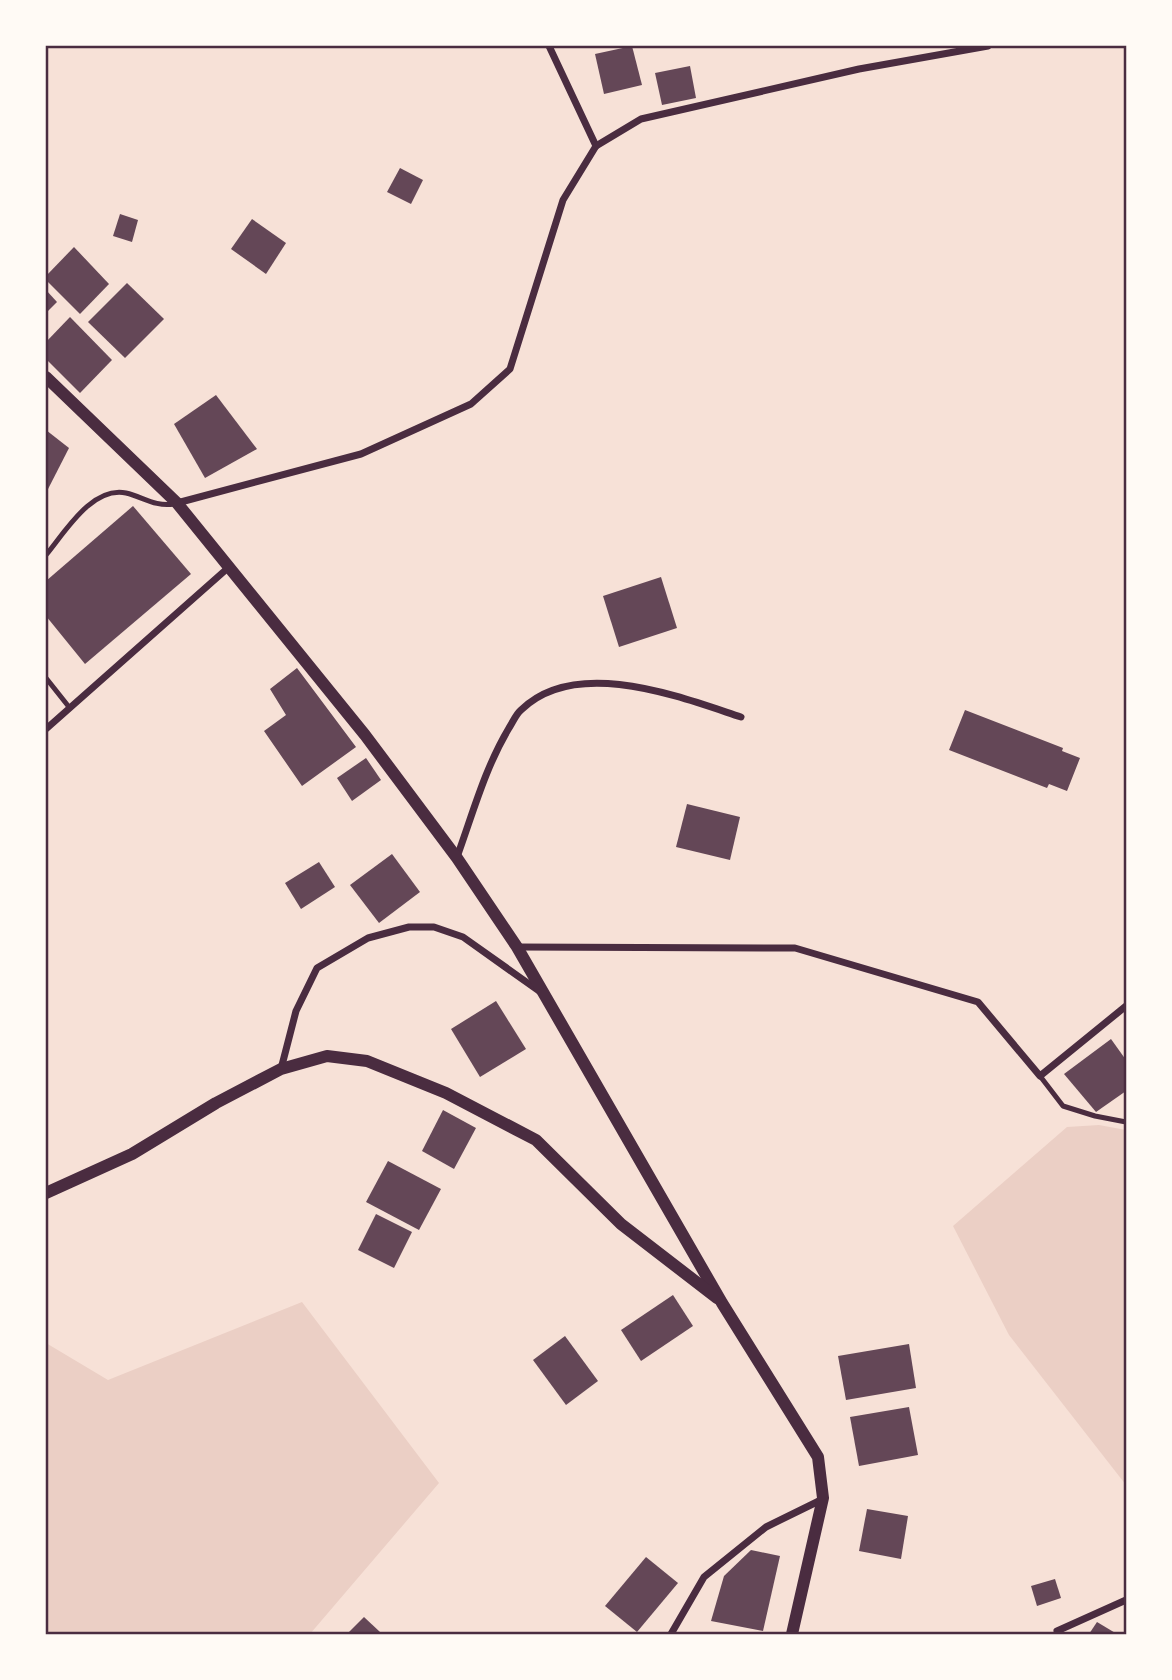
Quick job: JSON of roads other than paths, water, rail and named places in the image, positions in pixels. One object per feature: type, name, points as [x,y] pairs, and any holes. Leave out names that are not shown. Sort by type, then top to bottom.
[{"type":"street","points":[[549,46],[596,146]]},
{"type":"street","points":[[177,503],[361,454],[471,404],[510,369],[563,200],[596,146],[641,120],[859,69],[988,46]]},
{"type":"street","points":[[46,377],[177,503],[365,735],[457,858],[517,947],[722,1303],[818,1457],[823,1498],[792,1634]]},
{"type":"street","points":[[46,729],[229,567]]},
{"type":"street","points":[[457,858],[494,753],[520,710],[544,695],[573,685],[611,683],[660,690],[741,717]]},
{"type":"street","points":[[281,1069],[296,1011],[317,968],[368,938],[409,927],[434,927],[463,937],[545,996]]},
{"type":"street","points":[[517,947],[795,948],[978,1002],[1040,1076],[1126,1006]]},
{"type":"street","points":[[46,1193],[132,1154],[216,1103],[281,1069],[327,1056],[367,1061],[446,1093],[536,1140],[621,1224],[722,1303]]},
{"type":"street","points":[[671,1634],[704,1577],[766,1527],[823,1498]]},
{"type":"street","points":[[1057,1632],[1126,1600]]},
{"type":"lane","points":[[46,555],[90,503],[107,494],[128,494],[162,505],[177,503]]},
{"type":"lane","points":[[46,678],[69,707]]},
{"type":"lane","points":[[1040,1076],[1063,1106],[1126,1122]]}]
